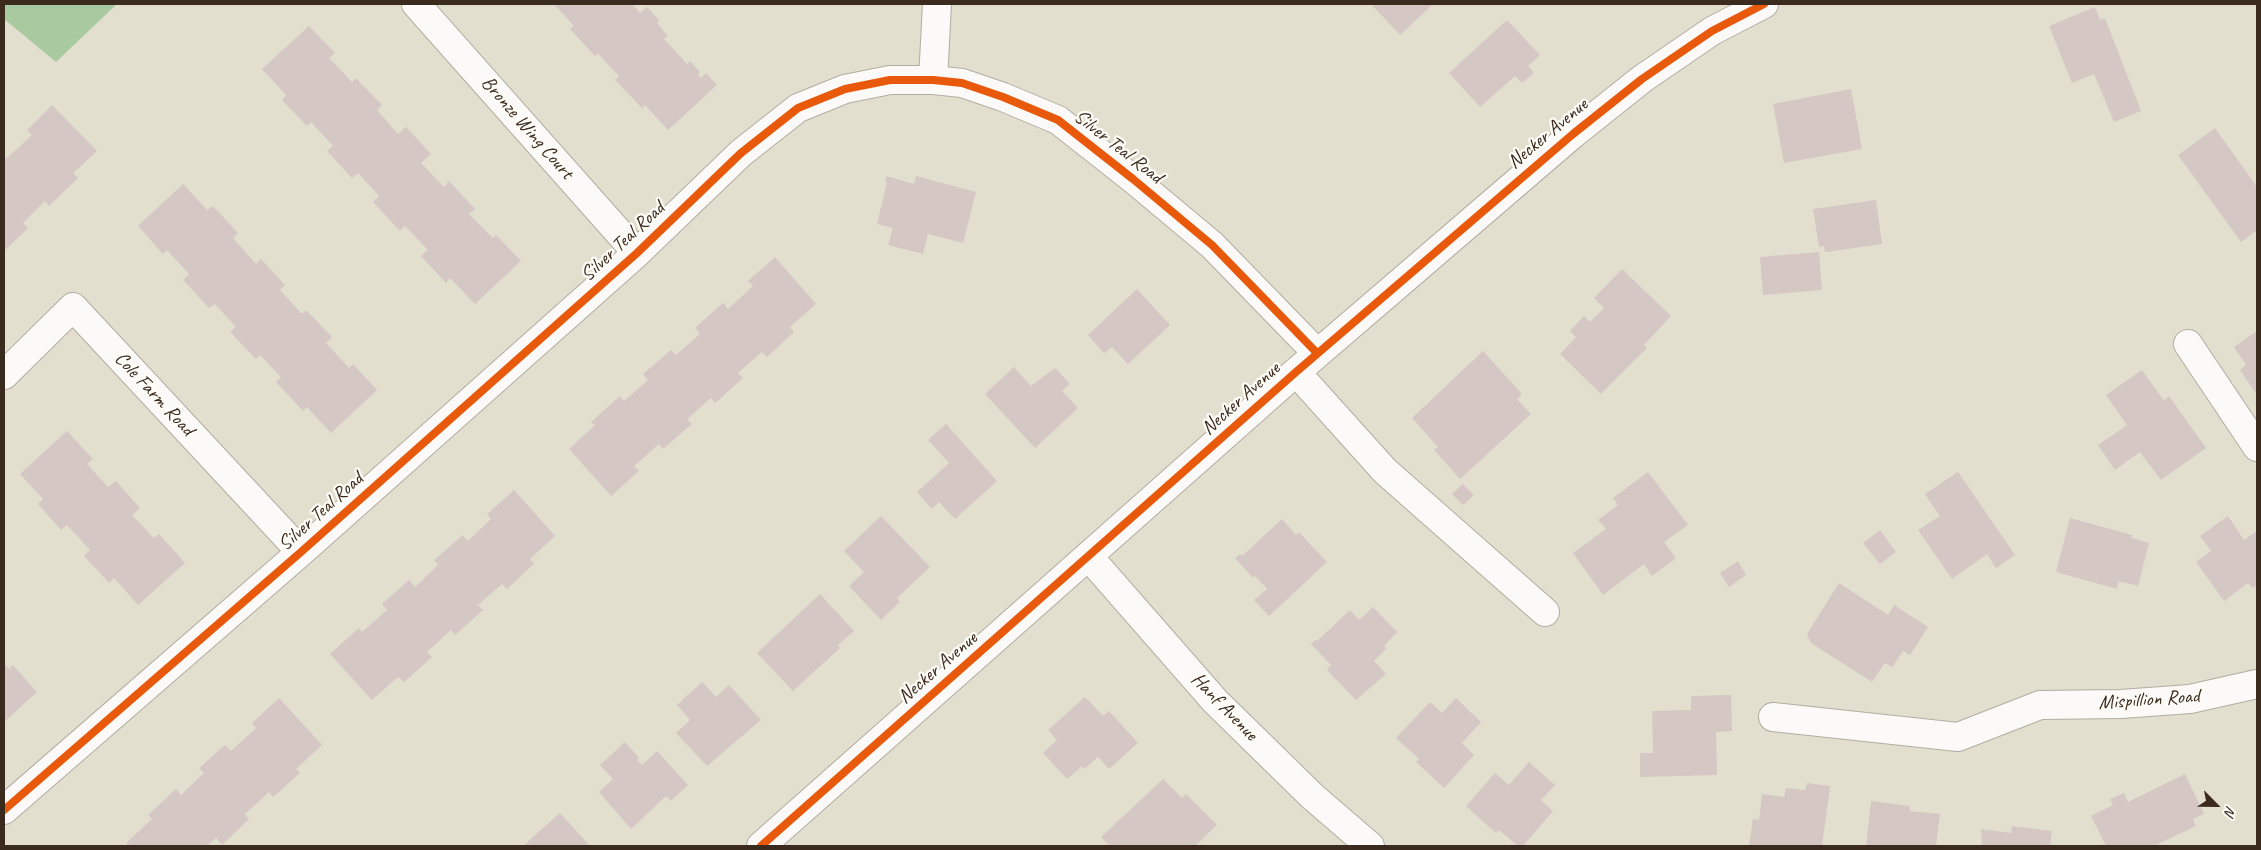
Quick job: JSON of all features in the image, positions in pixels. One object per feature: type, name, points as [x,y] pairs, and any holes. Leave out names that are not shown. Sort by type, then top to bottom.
[{"type":"street","name":"Bronze Wing Court","points":[[416,4],[637,253]]},
{"type":"street","points":[[933,80],[937,4]]},
{"type":"street","name":"Necker Avenue","points":[[761,846],[1296,372],[1421,266],[1495,199],[1642,79],[1712,31],[1764,4]]},
{"type":"street","name":"Silver Teal Road","points":[[4,810],[301,552],[637,253],[741,153],[798,108],[845,89],[890,80],[933,80],[978,88],[1058,120],[1134,178],[1212,245],[1318,353]]},
{"type":"street","name":"Cole Farm Road","points":[[4,375],[73,307],[301,552]]},
{"type":"street","points":[[2188,344],[2257,447]]},
{"type":"street","points":[[1296,372],[1386,471],[1545,612]]},
{"type":"street","name":"Hanf Avenue","points":[[1089,557],[1216,701],[1312,796],[1370,846]]},
{"type":"street","name":"Mispillion Road","points":[[1773,717],[1958,737],[2040,704],[2121,704],[2190,699],[2257,684]]},
{"type":"green space","points":[[4,4],[117,4],[56,62],[4,19]]},
{"type":"building","points":[[554,4],[632,4],[640,13],[647,7],[659,20],[657,23],[668,36],[664,39],[687,64],[690,61],[700,72],[698,74],[701,78],[706,73],[717,85],[668,130],[645,105],[642,108],[615,80],[619,76],[598,54],[595,56],[570,29],[574,26]]},
{"type":"building","points":[[1371,4],[1433,4],[1400,35]]},
{"type":"building","points":[[2095,7],[2100,20],[2105,18],[2141,111],[2114,122],[2094,74],[2072,83],[2049,26]]},
{"type":"building","points":[[1507,20],[1540,55],[1528,66],[1534,73],[1522,83],[1515,76],[1480,107],[1449,73]]},
{"type":"building","points":[[309,26],[335,53],[329,58],[352,82],[356,78],[382,105],[377,110],[398,134],[406,127],[431,154],[421,163],[444,187],[449,181],[475,209],[469,214],[493,238],[496,235],[521,261],[475,304],[450,278],[446,283],[421,256],[428,250],[405,226],[400,231],[373,202],[379,196],[358,173],[352,178],[327,151],[333,146],[311,122],[307,126],[282,100],[286,95],[262,69]]},
{"type":"building","points":[[1851,89],[1862,149],[1784,163],[1773,104]]},
{"type":"building","points":[[52,105],[97,151],[73,173],[78,178],[49,206],[45,201],[23,223],[28,228],[4,251],[4,157],[6,159],[32,135],[27,130]]},
{"type":"building","points":[[2215,128],[2257,187],[2257,230],[2241,242],[2178,155]]},
{"type":"building","points":[[886,176],[914,184],[916,176],[976,192],[963,243],[928,234],[923,254],[888,245],[893,228],[877,224],[887,182],[885,181]]},
{"type":"building","points":[[183,184],[207,210],[213,206],[238,233],[233,238],[256,264],[261,259],[285,285],[280,290],[302,314],[306,310],[332,337],[326,343],[349,368],[353,364],[377,390],[331,433],[307,407],[303,411],[276,382],[281,377],[260,355],[256,359],[230,332],[236,327],[215,304],[209,308],[183,280],[189,274],[167,250],[163,254],[138,226]]},
{"type":"building","points":[[1876,200],[1882,244],[1825,252],[1824,246],[1819,247],[1813,209]]},
{"type":"building","points":[[1819,252],[1822,290],[1763,295],[1760,257]]},
{"type":"building","points":[[775,257],[816,304],[790,327],[794,332],[767,357],[762,352],[738,373],[743,378],[715,403],[711,398],[687,419],[692,424],[663,449],[659,444],[634,466],[639,471],[611,496],[569,449],[595,425],[591,422],[620,396],[624,401],[648,380],[643,374],[671,350],[676,355],[700,334],[695,328],[723,303],[728,309],[753,286],[748,281]]},
{"type":"building","points":[[1622,269],[1671,316],[1644,345],[1647,348],[1601,394],[1560,354],[1576,337],[1570,331],[1584,316],[1590,322],[1604,308],[1594,298]]},
{"type":"building","points":[[1137,289],[1170,325],[1128,364],[1112,347],[1104,353],[1088,335]]},
{"type":"building","points":[[2257,331],[2257,395],[2240,370],[2246,365],[2234,347]]},
{"type":"building","points":[[1483,351],[1522,394],[1517,399],[1531,414],[1460,479],[1434,450],[1438,447],[1412,418]]},
{"type":"building","points":[[1014,367],[1031,386],[1055,368],[1070,384],[1062,391],[1078,408],[1035,448],[985,394]]},
{"type":"building","points":[[2142,370],[2164,401],[2169,396],[2206,448],[2161,480],[2140,452],[2115,470],[2098,445],[2127,425],[2106,395]]},
{"type":"building","points":[[946,424],[997,481],[955,519],[939,502],[932,509],[917,492],[949,463],[928,440]]},
{"type":"building","points":[[67,431],[93,459],[87,464],[108,487],[116,481],[140,508],[132,515],[154,538],[159,534],[185,563],[138,605],[114,578],[109,583],[84,556],[90,550],[67,525],[61,530],[38,504],[43,499],[20,474]]},
{"type":"building","points":[[1648,472],[1688,525],[1664,542],[1676,558],[1652,576],[1644,564],[1603,595],[1573,553],[1606,529],[1598,520],[1618,505],[1613,498]]},
{"type":"building","points":[[1958,472],[2015,555],[1996,568],[1987,554],[1952,579],[1918,530],[1940,516],[1925,494]]},
{"type":"building","points":[[1463,484],[1474,495],[1463,505],[1452,494]]},
{"type":"building","points":[[514,490],[555,536],[530,559],[534,564],[507,589],[502,584],[478,605],[483,610],[455,635],[451,630],[427,652],[432,657],[404,682],[398,677],[372,700],[330,654],[359,628],[362,632],[387,610],[382,604],[409,580],[415,587],[438,565],[434,560],[463,535],[468,541],[491,519],[487,514]]},
{"type":"building","points":[[881,516],[930,567],[897,598],[900,602],[881,620],[849,586],[864,572],[844,551]]},
{"type":"building","points":[[2228,516],[2244,540],[2257,531],[2257,585],[2253,588],[2248,583],[2224,601],[2196,562],[2211,551],[2200,536]]},
{"type":"building","points":[[2070,518],[2132,535],[2131,538],[2149,543],[2138,586],[2119,581],[2117,589],[2056,572]]},
{"type":"building","points":[[1282,519],[1296,535],[1299,532],[1327,562],[1269,616],[1254,600],[1267,589],[1255,576],[1253,578],[1235,558],[1240,554],[1242,556]]},
{"type":"building","points":[[1880,530],[1896,552],[1880,564],[1863,543]]},
{"type":"building","points":[[1738,561],[1746,575],[1729,587],[1720,573]]},
{"type":"building","points":[[1839,583],[1888,615],[1894,605],[1928,627],[1910,655],[1903,651],[1892,667],[1885,663],[1872,682],[1811,643],[1807,634]]},
{"type":"building","points":[[820,594],[854,631],[838,645],[840,648],[793,691],[757,653]]},
{"type":"building","points":[[1373,607],[1397,632],[1384,646],[1387,648],[1374,661],[1386,674],[1356,700],[1327,670],[1331,665],[1311,644],[1315,640],[1317,641],[1350,610],[1359,620]]},
{"type":"building","points":[[4,663],[9,669],[13,665],[37,692],[4,722]]},
{"type":"building","points":[[702,682],[716,697],[729,685],[761,720],[707,766],[676,733],[690,720],[677,705]]},
{"type":"building","points":[[1731,695],[1732,731],[1716,732],[1717,775],[1640,777],[1640,753],[1653,753],[1652,711],[1691,710],[1691,696]]},
{"type":"building","points":[[1085,697],[1103,716],[1109,711],[1138,743],[1109,769],[1098,757],[1084,769],[1082,766],[1067,779],[1043,753],[1057,740],[1048,730]]},
{"type":"building","points":[[279,698],[322,745],[296,769],[300,773],[273,797],[269,792],[245,814],[249,819],[222,845],[216,838],[207,846],[129,846],[126,843],[152,819],[148,815],[176,789],[181,795],[204,773],[199,768],[225,745],[231,751],[256,728],[252,723]]},
{"type":"building","points":[[1456,698],[1481,722],[1462,743],[1474,755],[1444,788],[1416,762],[1419,759],[1396,738],[1430,702],[1442,713]]},
{"type":"building","points":[[625,742],[639,758],[637,760],[642,765],[657,751],[688,785],[671,801],[666,796],[631,829],[599,792],[613,779],[600,765]]},
{"type":"building","points":[[1529,762],[1555,785],[1541,800],[1553,811],[1523,846],[1518,846],[1499,830],[1496,833],[1466,806],[1495,773],[1509,785]]},
{"type":"building","points":[[2185,774],[2204,814],[2193,819],[2196,826],[2154,846],[2106,846],[2091,816],[2113,805],[2110,799],[2124,793],[2128,802]]},
{"type":"building","points":[[1163,779],[1182,798],[1186,794],[1217,825],[1195,846],[1110,846],[1101,837]]},
{"type":"building","points":[[1807,783],[1830,786],[1822,846],[1749,846],[1753,819],[1759,820],[1762,794],[1784,797],[1786,788],[1805,790]]},
{"type":"building","points":[[1871,801],[1910,806],[1910,811],[1940,814],[1936,846],[1866,846]]},
{"type":"building","points":[[560,813],[590,846],[523,846]]},
{"type":"building","points":[[2012,826],[2052,831],[2050,846],[1982,846],[1981,829],[2011,833]]},
{"type":"cycle path","points":[[761,846],[1296,372],[1573,134],[1642,79],[1712,31],[1764,4]]},
{"type":"cycle path","points":[[4,810],[301,552],[637,253],[741,153],[798,108],[845,89],[890,80],[933,80],[962,83],[1003,97],[1058,120],[1212,245],[1317,353]]}]
